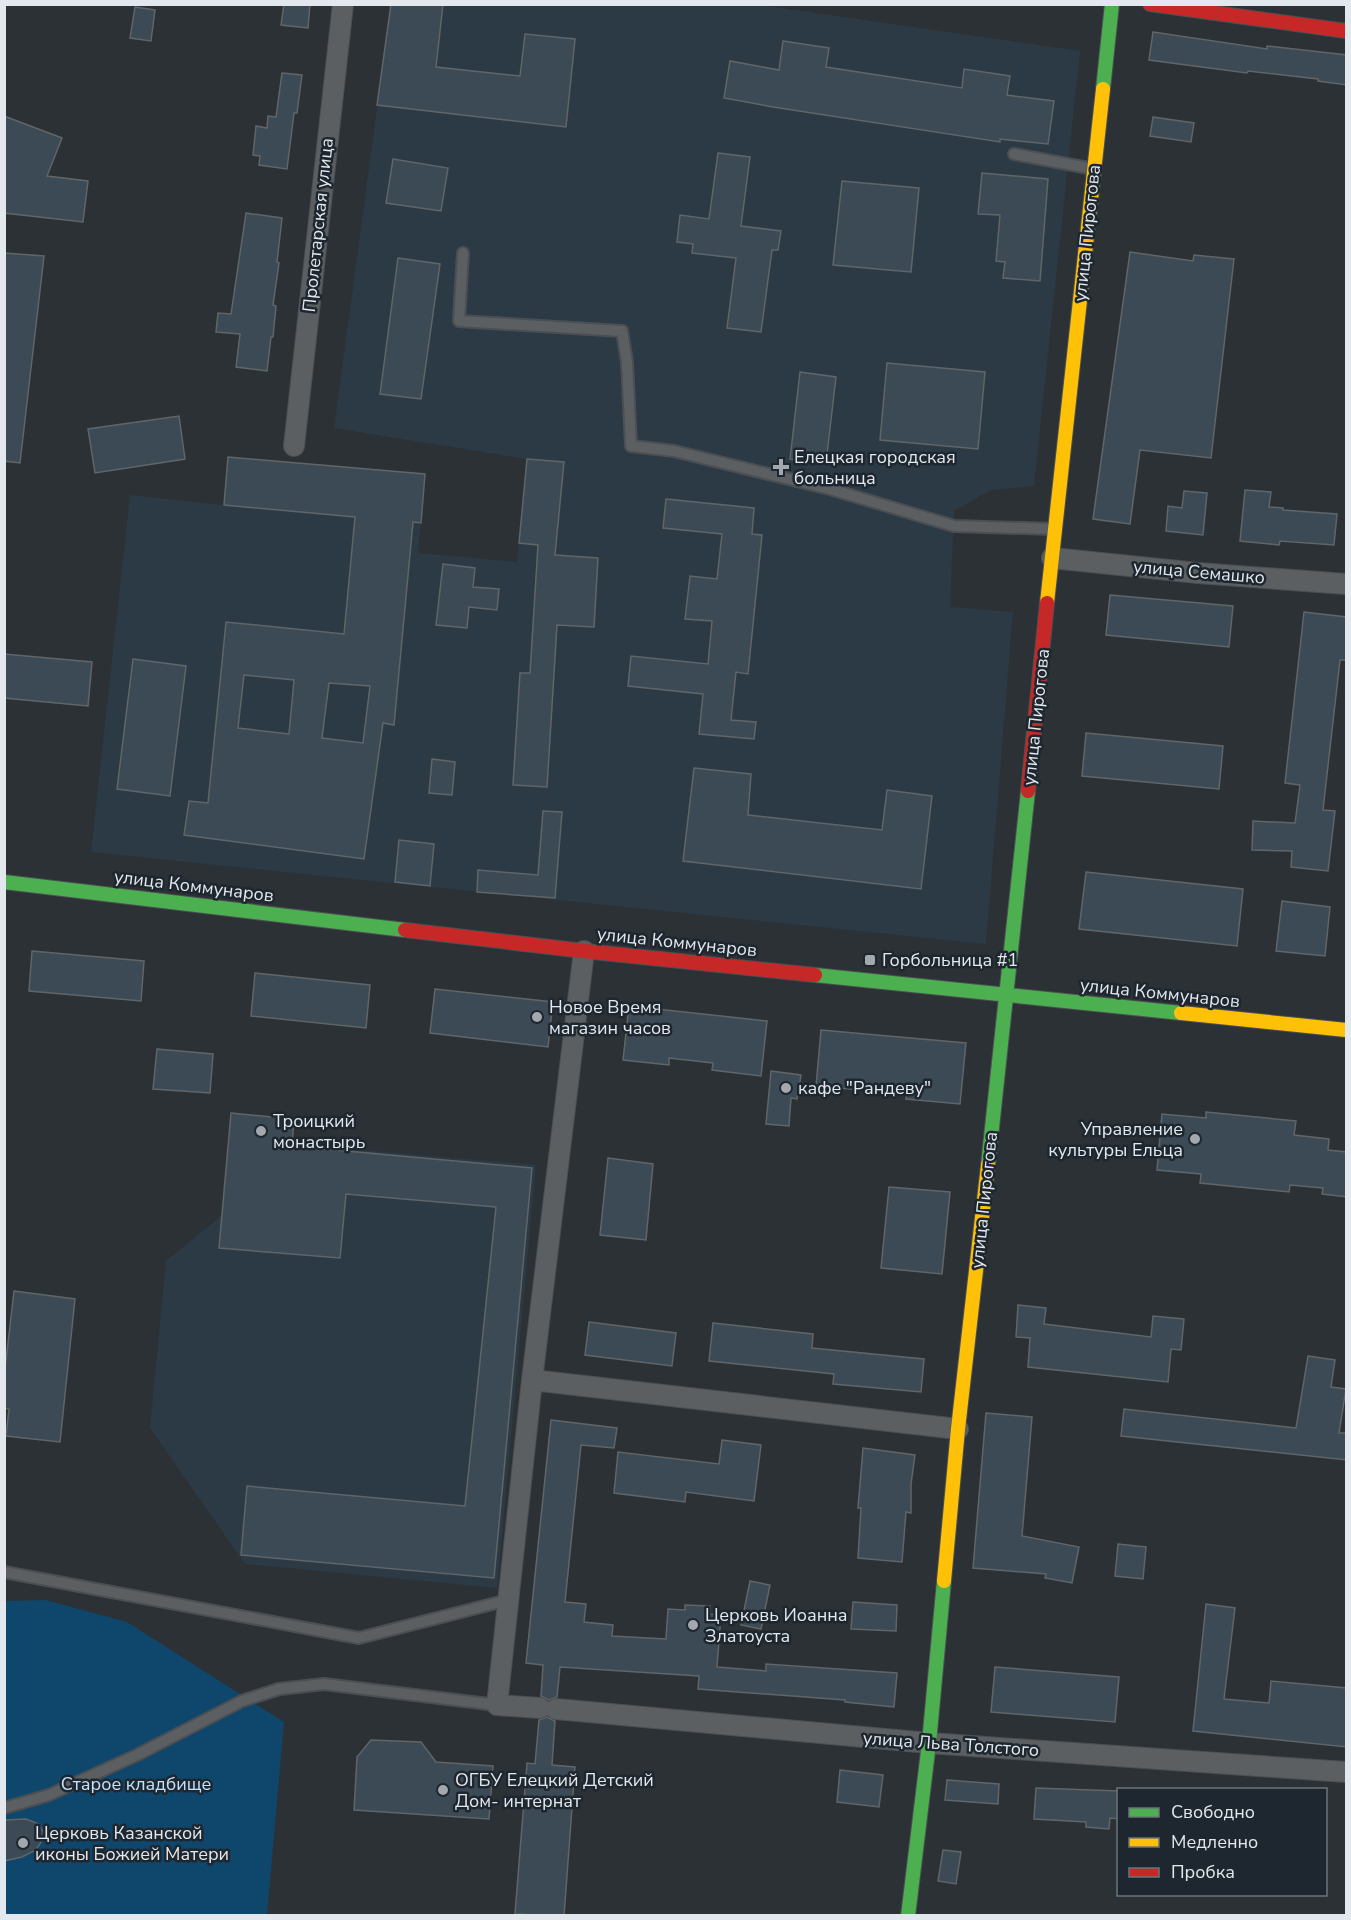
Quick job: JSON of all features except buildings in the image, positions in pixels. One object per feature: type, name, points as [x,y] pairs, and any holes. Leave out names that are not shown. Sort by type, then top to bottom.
[{"type":"street","name":"Пролетарская улица","points":[[294,446],[343,4]]},
{"type":"street","name":"улица Пирогова","points":[[908,1916],[929,1743],[958,1429],[1007,995],[1112,4]]},
{"type":"street","points":[[1150,4],[1347,31]]},
{"type":"street","name":"улица Семашко","points":[[1052,558],[1198,573],[1347,584]]},
{"type":"street","name":"улица Коммунаров","points":[[4,882],[585,951],[1347,1030]]},
{"type":"street","points":[[497,1705],[532,1380],[585,951]]},
{"type":"street","points":[[532,1380],[958,1429]]},
{"type":"street","name":"улица Льва Толстого","points":[[497,1705],[929,1743],[1347,1772]]},
{"type":"lane","points":[[1014,154],[1094,169]]},
{"type":"lane","points":[[464,253],[459,321],[622,331],[627,362],[631,446],[674,451],[830,489],[954,526],[1055,529]]},
{"type":"lane","points":[[4,1572],[359,1638],[508,1600]]},
{"type":"lane","points":[[4,1808],[49,1796],[137,1755],[242,1701],[279,1689],[324,1684],[497,1705]]},
{"type":"shaded area","name":"Елецкая городская больница","points":[[754,4],[1080,51],[1034,486],[991,490],[954,511],[950,607],[1013,612],[986,944],[91,852],[130,495],[223,505],[228,457],[425,474],[418,553],[517,562],[527,459],[334,428],[391,5]]},
{"type":"shaded area","points":[[292,1144],[536,1165],[497,1588],[245,1564],[150,1428],[166,1261],[221,1216],[227,1165],[290,1170]]},
{"type":"green space","name":"Старое кладбище","points":[[46,1600],[127,1622],[284,1722],[267,1915],[5,1915],[4,1601]]},
{"type":"traffic: fast","points":[[1103,89],[1112,4]]},
{"type":"traffic: fast","points":[[988,1165],[1028,791]]},
{"type":"traffic: fast","points":[[4,882],[405,930]]},
{"type":"traffic: fast","points":[[815,975],[1181,1013]]},
{"type":"traffic: fast","points":[[908,1916],[929,1743],[944,1581]]},
{"type":"traffic: slow","points":[[1047,603],[1103,89]]},
{"type":"traffic: slow","points":[[1181,1013],[1346,1030]]},
{"type":"traffic: slow","points":[[944,1581],[958,1429],[988,1165]]},
{"type":"traffic: jam","points":[[1150,4],[1346,31]]},
{"type":"traffic: jam","points":[[1028,791],[1047,603]]},
{"type":"traffic: jam","points":[[405,930],[815,975]]},
{"type":"place","name":"Елецкая городская больница","points":[[781,467]]},
{"type":"place","name":"Горбольница #1","points":[[870,960]]},
{"type":"place","name":"Новое Время магазин часов","points":[[537,1017]]},
{"type":"place","name":"кафе \"Рандеву\"","points":[[786,1088]]},
{"type":"place","name":"Троицкий монастырь","points":[[261,1131]]},
{"type":"place","name":"Управление культуры Ельца","points":[[1195,1139]]},
{"type":"place","name":"Церковь Иоанна Златоуста","points":[[693,1625]]},
{"type":"place","name":"ОГБУ Елецкий Детский Дом- интернат","points":[[443,1790]]},
{"type":"place","name":"Церковь Казанской иконы Божией Матери","points":[[23,1843]]}]
